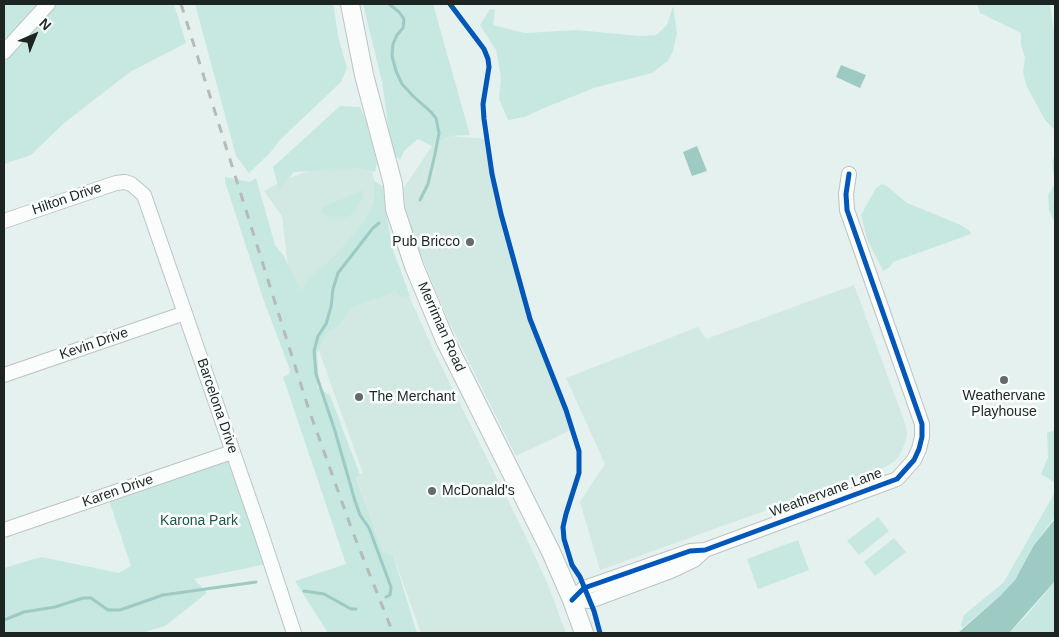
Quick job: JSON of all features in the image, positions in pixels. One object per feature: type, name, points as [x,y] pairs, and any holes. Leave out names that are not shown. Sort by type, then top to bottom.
[{"type":"main road","name":"Merriman Road","points":[[350,4],[364,75],[393,184],[395,209],[414,266],[446,340],[524,497],[572,600],[584,633]]},
{"type":"street","points":[[4,52],[48,4]]},
{"type":"street","name":"Weathervane Lane","points":[[572,600],[584,588],[635,577],[676,562],[690,551],[705,550],[897,479],[914,460],[920,450],[922,424],[847,210],[846,194],[849,174]]},
{"type":"street","name":"Hilton Drive","points":[[4,221],[116,183],[125,182],[131,184]]},
{"type":"street","name":"Barcelona Drive","points":[[131,184],[144,195],[150,210],[294,633]]},
{"type":"street","name":"Kevin Drive","points":[[4,375],[185,313]]},
{"type":"street","name":"Karen Drive","points":[[4,530],[232,452]]},
{"type":"shaded area","points":[[841,65],[866,75],[860,88],[836,77]]},
{"type":"shaded area","points":[[450,136],[487,139],[492,174],[530,319],[573,429],[516,456],[449,322],[415,241],[401,192],[432,146]]},
{"type":"shaded area","points":[[697,146],[707,171],[692,176],[683,152]]},
{"type":"shaded area","points":[[367,149],[388,242],[406,290],[525,535],[548,585],[566,633],[421,633],[393,555],[383,552],[356,476],[363,473],[288,265],[282,216],[264,191],[282,181]]},
{"type":"shaded area","points":[[854,285],[905,423],[907,434],[905,443],[894,462],[881,469],[600,570],[580,502],[605,464],[566,378],[698,327],[706,339]]},
{"type":"shaded area","points":[[1055,519],[1055,581],[1009,633],[958,633],[1000,596],[1015,580],[1034,545]]},
{"type":"green space","points":[[4,4],[174,4],[186,43],[130,72],[63,124],[31,155],[4,164]]},
{"type":"green space","points":[[195,4],[332,4],[334,8],[338,36],[347,68],[341,82],[280,140],[270,153],[249,173],[236,156]]},
{"type":"green space","points":[[363,4],[433,4],[470,135],[450,136],[432,146],[418,139],[404,151],[400,160],[392,152],[382,82]]},
{"type":"green space","points":[[977,4],[1050,4],[1055,39],[1055,130],[1045,120],[1026,85],[1023,72],[1025,58],[1021,45],[1021,33],[980,13]]},
{"type":"green space","points":[[673,6],[677,33],[673,51],[668,61],[652,73],[594,88],[525,117],[508,120],[499,99],[501,77],[496,50],[480,25],[490,9],[495,10],[493,25],[525,33],[576,30],[640,36],[656,35],[667,25]]},
{"type":"green space","points":[[340,106],[360,107],[366,120],[377,163],[375,172],[361,168],[294,172],[279,189],[273,167]]},
{"type":"green space","points":[[1055,154],[1055,184],[1052,162]]},
{"type":"green space","points":[[225,177],[250,182],[256,178],[275,245],[284,256],[301,291],[307,280],[334,257],[365,221],[374,201],[374,181],[383,186],[393,250],[410,296],[402,297],[395,291],[350,308],[338,326],[327,332],[317,353],[319,379],[317,387],[330,395],[360,475],[356,477],[383,552],[393,555],[417,633],[328,633],[295,581],[346,564],[283,377],[289,374],[290,370],[264,301],[225,182]]},
{"type":"green space","points":[[882,184],[907,203],[961,225],[970,231],[971,234],[893,262],[890,267],[883,271],[867,239],[861,215],[876,188]]},
{"type":"green space","points":[[1055,184],[1055,223],[1049,210],[1048,195]]},
{"type":"green space","points":[[363,190],[363,197],[359,205],[354,213],[347,217],[331,218],[321,212],[323,207]]},
{"type":"green space","points":[[1055,430],[1055,483],[1041,474],[1048,457],[1047,433]]},
{"type":"green space","name":"Karona Park","points":[[232,452],[271,563],[194,579],[207,593],[165,626],[141,633],[4,633],[4,568],[41,557],[119,573],[131,566],[107,494]]},
{"type":"green space","points":[[1055,492],[1055,517],[1034,545],[1015,580],[1000,596],[962,628],[964,615],[1004,582]]},
{"type":"green space","points":[[878,517],[889,531],[859,555],[847,541]]},
{"type":"green space","points":[[894,538],[906,552],[875,576],[864,562]]},
{"type":"green space","points":[[798,540],[809,570],[758,589],[747,559]]},
{"type":"green space","points":[[1055,581],[1055,633],[1009,633],[1027,615]]},
{"type":"waterway","points":[[389,4],[404,19],[403,28],[393,44],[392,56],[396,71],[402,84],[436,118],[439,133],[428,184],[420,200]]},
{"type":"waterway","points":[[379,223],[338,273],[326,324],[318,336],[314,351],[316,374],[355,501],[360,515],[369,528],[391,587],[390,595],[386,597]]},
{"type":"waterway","points":[[4,620],[24,612],[55,607],[83,598],[91,598],[108,610],[120,610],[163,595],[256,582]]},
{"type":"waterway","points":[[304,591],[324,594],[351,609],[356,609]]},
{"type":"railway","points":[[181,4],[308,407],[352,530],[393,633]]},
{"type":"cycle path","points":[[450,4],[484,49],[488,59],[489,67],[483,104],[492,174],[530,319],[566,410],[579,451],[579,473],[563,527],[564,539],[572,565],[580,577],[594,611],[600,633]]},
{"type":"cycle path","points":[[572,600],[584,588],[690,551],[705,550],[897,479],[914,460],[922,437],[922,424],[847,210],[846,194],[849,174]]},
{"type":"place","name":"Pub Bricco","points":[[470,242]]},
{"type":"place","name":"Weathervane Playhouse","points":[[1004,380]]},
{"type":"place","name":"The Merchant","points":[[359,397]]},
{"type":"place","name":"McDonald's","points":[[432,491]]}]
